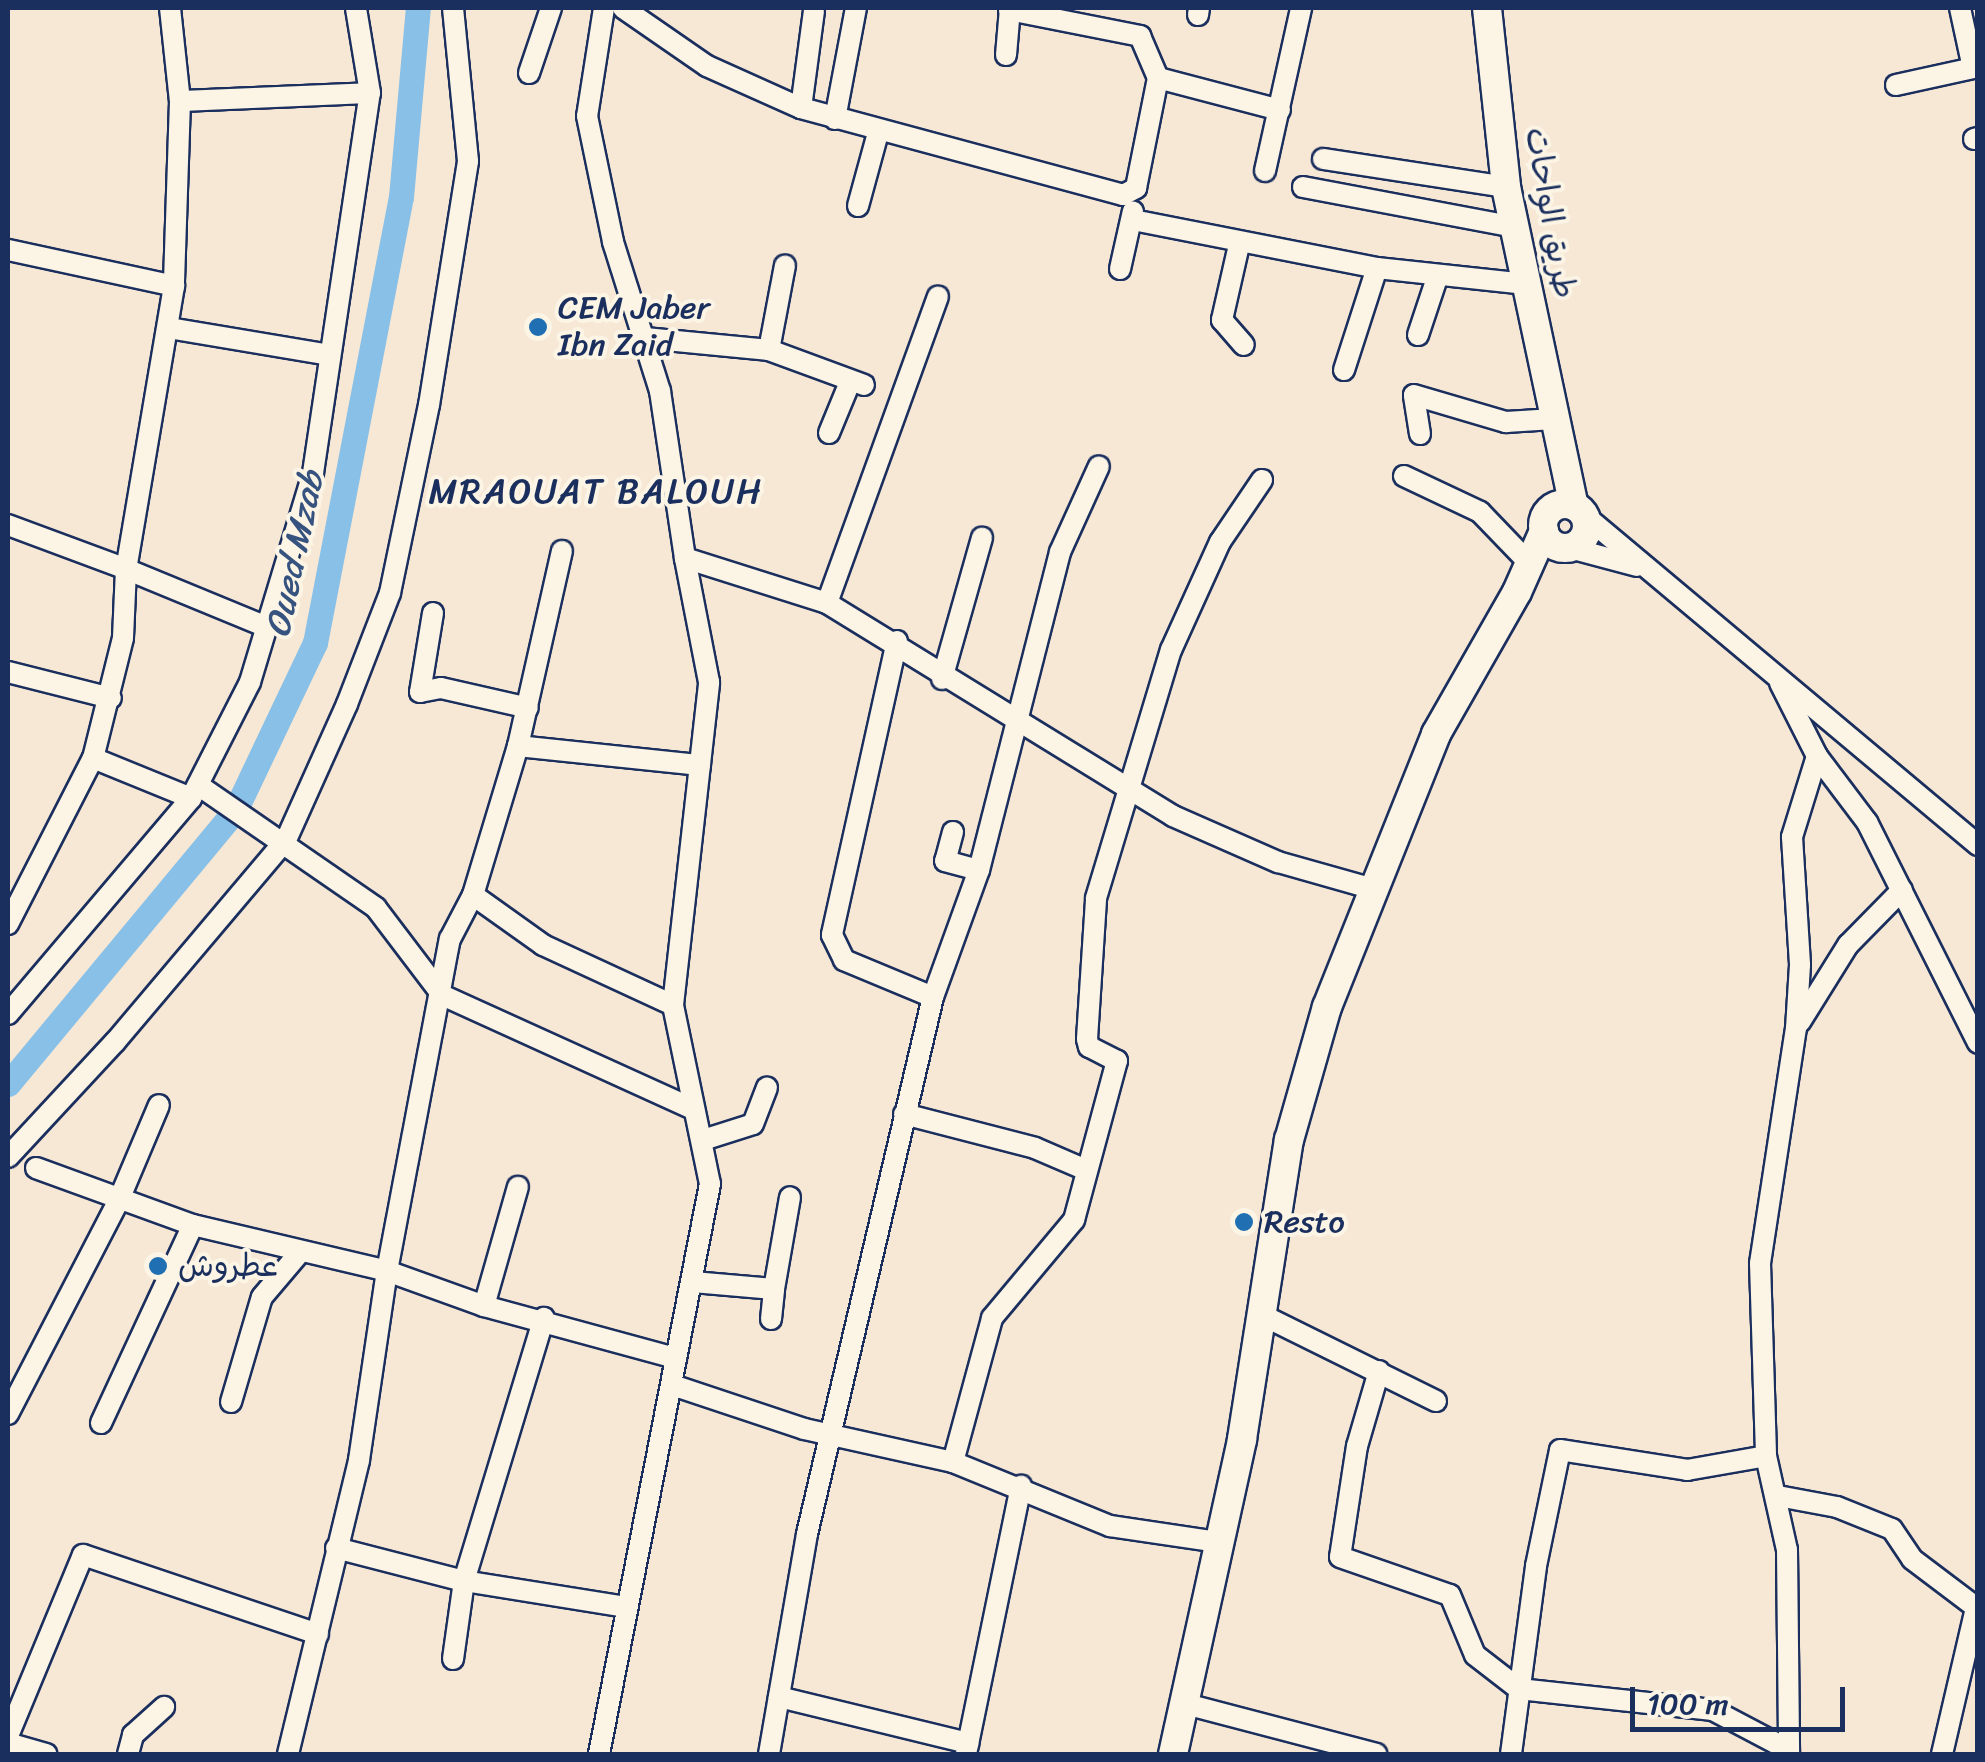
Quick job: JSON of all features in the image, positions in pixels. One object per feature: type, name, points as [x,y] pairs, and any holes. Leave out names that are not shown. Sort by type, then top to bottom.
[{"type":"main road","name":"طريق الواحات","points":[[1488,8],[1506,187],[1555,424],[1565,526]]},
{"type":"main road","points":[[1173,1754],[1262,1315],[1288,1140],[1370,888],[1436,734],[1485,653],[1530,564],[1565,526]]},
{"type":"main road","points":[[1516,594],[1565,526]]},
{"type":"street","points":[[8,924],[93,758],[112,698],[123,638],[126,569],[174,286],[180,101],[170,8]]},
{"type":"street","points":[[8,1014],[194,791],[250,682],[313,473],[370,94],[356,8]]},
{"type":"street","points":[[8,1157],[115,1042],[286,840],[390,593],[429,405],[468,161],[453,8]]},
{"type":"street","points":[[529,73],[551,8]]},
{"type":"street","points":[[599,1754],[694,1282],[710,1184],[703,1140],[691,1108],[673,1005],[708,659],[685,558],[646,338],[613,242],[587,116],[604,8]]},
{"type":"street","points":[[623,8],[707,66],[801,108],[878,133],[1131,194]]},
{"type":"street","points":[[835,118],[856,8]]},
{"type":"street","points":[[1265,171],[1301,8]]},
{"type":"street","points":[[1896,84],[1975,68],[1960,8]]},
{"type":"street","points":[[1006,56],[1010,9],[1140,36],[1158,78],[1131,194],[1134,220],[1120,269]]},
{"type":"street","points":[[801,108],[814,11]]},
{"type":"street","points":[[1158,78],[1280,110]]},
{"type":"street","points":[[180,101],[370,94]]},
{"type":"street","points":[[858,206],[878,133]]},
{"type":"street","points":[[1323,159],[1506,187]]},
{"type":"street","points":[[1303,186],[1514,226]]},
{"type":"street","points":[[1134,220],[1239,245],[1377,268],[1526,284]]},
{"type":"street","points":[[1239,245],[1222,320],[1244,344]]},
{"type":"street","points":[[8,250],[174,286]]},
{"type":"street","points":[[769,350],[785,265]]},
{"type":"street","points":[[1344,370],[1377,268]]},
{"type":"street","points":[[1418,335],[1438,276]]},
{"type":"street","points":[[827,603],[938,297]]},
{"type":"street","points":[[168,328],[330,355]]},
{"type":"street","points":[[646,338],[769,350],[857,384],[829,433]]},
{"type":"street","points":[[1420,434],[1414,395],[1506,422],[1555,424]]},
{"type":"street","points":[[768,1754],[832,1435],[933,997],[979,870],[1060,552],[1099,466]]},
{"type":"street","points":[[1404,476],[1480,512],[1530,564]]},
{"type":"street","points":[[953,1462],[992,1318],[1074,1220],[1117,1061],[1088,1048],[1086,974],[1096,898],[1124,788],[1179,632],[1220,542],[1262,480]]},
{"type":"street","points":[[8,524],[267,627]]},
{"type":"street","points":[[1565,526],[1644,568],[1978,845]]},
{"type":"street","points":[[1565,526],[1644,568]]},
{"type":"street","points":[[942,679],[982,538]]},
{"type":"street","points":[[288,1754],[359,1460],[386,1271],[450,940],[473,895],[518,746],[562,551]]},
{"type":"street","points":[[685,558],[827,603],[898,641],[942,679],[1124,788],[1218,838],[1370,888]]},
{"type":"street","points":[[433,613],[418,677],[420,692],[442,688],[528,708]]},
{"type":"street","points":[[898,641],[832,934],[844,960],[933,997]]},
{"type":"street","points":[[8,672],[112,698]]},
{"type":"street","points":[[1780,683],[1817,756],[1853,798],[1978,1043]]},
{"type":"street","points":[[518,746],[700,764]]},
{"type":"street","points":[[1379,1371],[1356,1446],[1338,1555],[1450,1595],[1475,1655],[1520,1689],[1713,1710],[1788,1752],[1787,1550],[1766,1456],[1760,1263],[1796,1028],[1800,965],[1792,837],[1817,756]]},
{"type":"street","points":[[93,758],[194,791],[286,840],[376,908],[442,995],[691,1108]]},
{"type":"street","points":[[953,832],[945,861],[979,870]]},
{"type":"street","points":[[1796,1028],[1848,944],[1902,890]]},
{"type":"street","points":[[473,895],[543,945],[673,1005]]},
{"type":"street","points":[[703,1140],[753,1124],[767,1088]]},
{"type":"street","points":[[8,1414],[118,1202],[159,1105]]},
{"type":"street","points":[[904,1114],[1035,1148],[1086,1170]]},
{"type":"street","points":[[36,1168],[118,1202],[193,1225],[386,1271],[484,1306],[544,1318],[676,1358]]},
{"type":"street","points":[[484,1306],[518,1186]]},
{"type":"street","points":[[771,1319],[790,1197]]},
{"type":"street","points":[[101,1424],[193,1225]]},
{"type":"street","points":[[230,1402],[262,1297],[301,1252]]},
{"type":"street","points":[[694,1282],[774,1290]]},
{"type":"street","points":[[1262,1315],[1436,1401]]},
{"type":"street","points":[[453,1658],[464,1582],[544,1318]]},
{"type":"street","points":[[672,1385],[832,1435],[953,1462],[1021,1486],[1110,1526],[1219,1542]]},
{"type":"street","points":[[1510,1754],[1560,1450],[1687,1470],[1766,1456]]},
{"type":"street","points":[[779,1697],[967,1749],[1021,1486]]},
{"type":"street","points":[[1778,1496],[1837,1507],[1892,1529],[1912,1559],[1977,1609],[1942,1754]]},
{"type":"street","points":[[336,1548],[464,1582],[628,1607]]},
{"type":"street","points":[[46,1754],[8,1739],[83,1554],[318,1634]]},
{"type":"street","points":[[1182,1704],[1376,1754]]},
{"type":"street","points":[[128,1754],[134,1735],[164,1707]]},
{"type":"street","points":[[1295,1754],[1298,1731]]},
{"type":"waterway","name":"Oued Mzab","points":[[8,1084],[236,809],[315,643],[401,197],[418,8]]},
{"type":"place","name":"CEM Jaber Ibn Zaid","points":[[538,327]]},
{"type":"place","name":"Resto","points":[[1244,1222]]},
{"type":"place","name":"عطروش","points":[[158,1266]]},
{"type":"district","name":"MRAOUAT BALOUH","points":[[596,491]]}]
